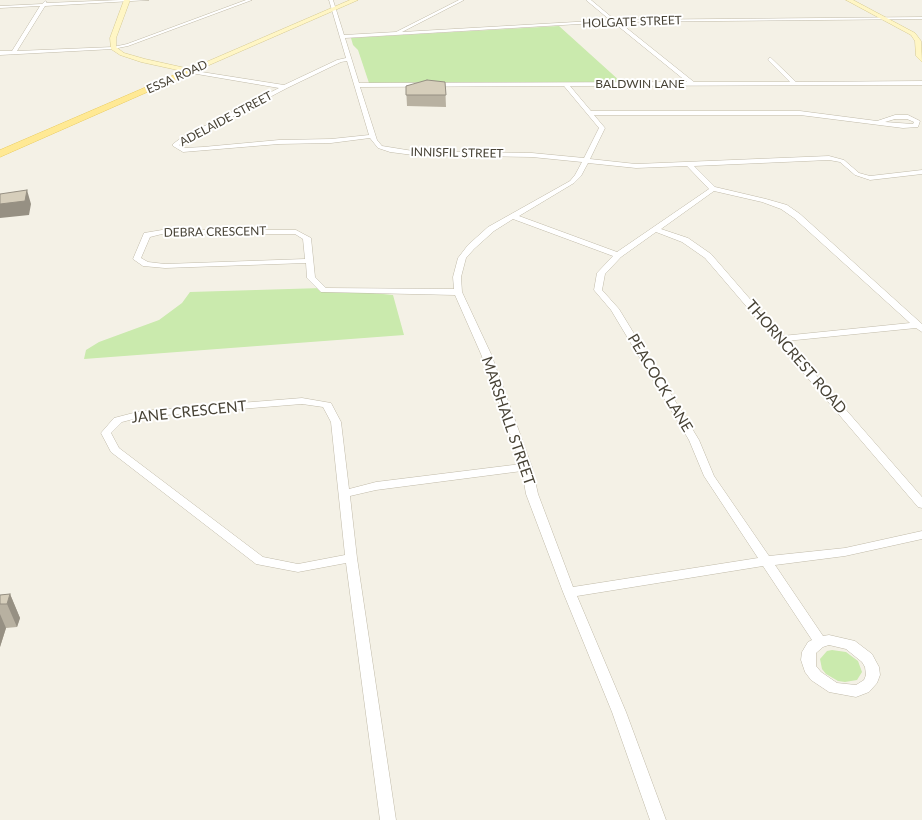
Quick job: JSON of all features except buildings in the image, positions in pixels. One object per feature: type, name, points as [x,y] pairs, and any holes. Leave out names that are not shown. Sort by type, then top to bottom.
[{"type":"main road","name":"ESSA ROAD","points":[[0,154],[191,71]]},
{"type":"street","points":[[113,48],[113,38],[127,0]]},
{"type":"street","points":[[0,7],[45,2],[147,0]]},
{"type":"street","points":[[0,53],[113,48],[145,40],[250,0]]},
{"type":"street","points":[[355,0],[333,0],[334,9],[373,136]]},
{"type":"street","name":"ESSA ROAD","points":[[191,71],[355,0]]},
{"type":"street","points":[[392,34],[462,0]]},
{"type":"street","points":[[588,0],[693,84]]},
{"type":"street","points":[[849,0],[913,34],[919,44],[921,56]]},
{"type":"street","points":[[14,52],[45,2]]},
{"type":"street","points":[[310,19],[325,18],[338,20]]},
{"type":"street","name":"HOLGATE STREET","points":[[343,38],[614,21],[922,18]]},
{"type":"street","points":[[113,48],[122,54],[142,61],[285,87]]},
{"type":"street","name":"ADELAIDE STREET","points":[[349,59],[339,61],[285,87],[183,139],[175,145],[183,150],[270,143],[331,141],[373,136]]},
{"type":"street","points":[[770,59],[794,83]]},
{"type":"street","name":"BALDWIN LANE","points":[[357,85],[922,83]]},
{"type":"street","name":"MARSHALL STREET","points":[[566,85],[602,129],[578,176],[572,182],[491,229],[471,247],[462,258],[457,277],[458,292],[486,354],[527,466],[532,494],[568,592],[619,712],[658,820]]},
{"type":"street","points":[[590,113],[800,113],[876,123],[903,126],[916,126],[918,121],[908,117],[895,117],[876,123]]},
{"type":"street","name":"INNISFIL STREET","points":[[373,136],[374,141],[380,147],[396,152],[532,155],[636,166],[829,158],[842,161],[855,173],[870,178],[922,172]]},
{"type":"street","points":[[689,164],[713,189],[764,200],[784,207],[797,216],[920,327]]},
{"type":"street","name":"PEACOCK LANE","points":[[713,189],[618,255],[601,273],[598,290],[615,309],[694,440],[709,476],[820,642]]},
{"type":"street","points":[[512,216],[618,255]]},
{"type":"street","name":"THORNCREST ROAD","points":[[654,229],[685,240],[708,256],[922,504]]},
{"type":"street","name":"DEBRA CRESCENT","points":[[308,261],[165,266],[146,264],[137,259],[147,235],[162,232],[296,232],[307,238],[311,278],[324,290],[458,292]]},
{"type":"street","points":[[781,339],[920,327]]},
{"type":"street","name":"JANE CRESCENT","points":[[351,558],[298,568],[260,561],[115,450],[106,433],[118,420],[141,414],[302,401],[327,406],[336,422],[351,558],[388,820]]},
{"type":"street","points":[[344,494],[376,486],[527,466]]},
{"type":"street","points":[[568,592],[767,561],[845,552],[922,535]]},
{"type":"street","points":[[820,642],[840,642],[860,651],[872,667],[873,675],[870,682],[864,688],[856,691],[834,688],[824,683],[810,668],[808,660],[809,652],[813,646],[820,642]]},
{"type":"green space","points":[[559,26],[621,82],[369,83],[358,50],[353,45],[351,38]]},
{"type":"green space","points":[[322,288],[393,295],[404,335],[84,359],[86,350],[99,342],[159,320],[182,303],[190,292]]},
{"type":"green space","points":[[827,651],[846,652],[858,661],[862,672],[857,680],[838,681],[826,674],[822,669],[820,659]]}]
